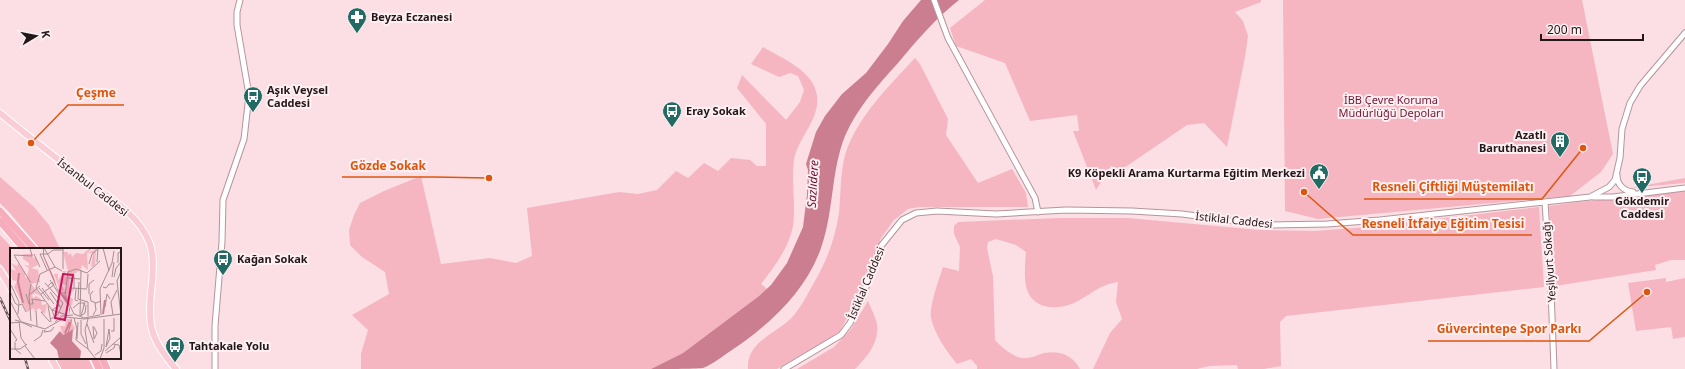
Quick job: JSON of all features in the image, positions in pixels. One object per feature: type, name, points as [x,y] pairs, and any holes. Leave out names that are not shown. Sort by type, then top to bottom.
[{"type":"highway","points":[[0,211],[33,248]]},
{"type":"highway","points":[[0,221],[23,248]]},
{"type":"highway","points":[[95,359],[100,369]]},
{"type":"highway","points":[[102,359],[107,369]]},
{"type":"main road","points":[[215,369],[215,326],[222,242],[223,200],[244,139],[249,95],[237,25],[237,12],[240,0]]},
{"type":"main road","points":[[935,0],[948,38],[1034,198],[1038,212]]},
{"type":"main road","points":[[1619,196],[1613,192],[1617,174],[1622,129],[1630,103],[1640,86],[1685,33]]},
{"type":"main road","name":"İstanbul Caddesi","points":[[0,113],[124,210],[143,231],[150,244],[153,258],[149,313],[150,326],[160,350],[176,369]]},
{"type":"main road","points":[[1615,183],[1628,191],[1642,192]]},
{"type":"main road","name":"İstiklal Caddesi","points":[[784,369],[835,339],[846,329],[861,301],[881,246],[902,220],[916,213],[926,211],[996,214],[1066,210],[1132,211],[1182,214],[1264,225],[1327,224],[1380,220],[1590,197],[1602,192],[1615,183]]},
{"type":"main road","points":[[1590,197],[1619,196],[1642,192],[1685,188]]},
{"type":"main road","name":"Yeşilyurt Sokağı","points":[[1545,203],[1551,290],[1554,369]]},
{"type":"main road","points":[[0,270],[10,287]]},
{"type":"main road","points":[[52,359],[57,369]]},
{"type":"green space","points":[[985,0],[1261,0],[1261,2],[1235,12],[1243,21],[1248,36],[1227,147],[1204,123],[1187,125],[1121,170],[1111,166],[1096,190],[1073,131],[1079,131],[1077,115],[1030,121],[1005,63],[956,46],[950,28]]},
{"type":"green space","name":"İBB Çevre Koruma Müdürlüğü Depoları","points":[[1283,0],[1582,0],[1613,154],[1601,172],[1570,196],[1318,219],[1285,211]]},
{"type":"green space","points":[[763,47],[802,70],[813,83],[817,100],[816,109],[810,126],[797,150],[794,159],[794,218],[791,234],[785,250],[761,284],[767,289],[759,296],[683,353],[651,369],[361,369],[361,354],[368,330],[352,315],[389,294],[385,272],[362,257],[350,245],[349,230],[360,203],[384,191],[421,176],[441,264],[490,258],[516,263],[532,256],[527,208],[619,192],[638,194],[657,190],[676,171],[688,178],[704,163],[718,171],[731,158],[750,160],[757,166],[766,166],[766,124],[737,88],[742,75],[786,120],[800,102],[804,90],[798,76],[790,73],[779,77],[751,64]]},
{"type":"green space","points":[[915,58],[920,64],[948,119],[946,135],[978,183],[1012,169],[1026,193],[1028,207],[920,207],[908,209],[894,220],[881,238],[861,292],[840,331],[777,369],[748,369],[752,351],[765,338],[789,321],[795,314],[806,298],[824,264],[833,239],[839,213],[842,169],[850,141],[857,128],[875,103]]},
{"type":"green space","points":[[0,177],[34,207],[49,225],[60,248],[39,248],[0,203]]},
{"type":"green space","points":[[1685,178],[1685,183],[1630,188]]},
{"type":"green space","points":[[1685,191],[1685,260],[1671,260],[1655,265],[1656,270],[1555,286],[1549,206]]},
{"type":"green space","points":[[1539,207],[1544,287],[1286,316],[1280,322],[1281,366],[1264,369],[1238,369],[1237,365],[1209,366],[1197,369],[1093,369],[1110,333],[1122,319],[1116,302],[1118,282],[1105,285],[1067,306],[1052,307],[1038,304],[1029,294],[1026,286],[1026,252],[1016,245],[996,239],[988,242],[987,248],[993,276],[995,340],[1008,351],[1019,357],[1028,358],[1050,352],[1060,353],[1074,360],[1080,369],[977,369],[977,366],[971,359],[957,364],[941,342],[931,318],[933,300],[943,267],[959,271],[960,247],[954,234],[954,226],[958,222],[1059,218],[1128,218],[1260,230],[1315,231],[1367,227]]},
{"type":"green space","points":[[0,235],[12,248],[10,248],[10,277],[0,263]]},
{"type":"green space","points":[[1666,278],[1666,282],[1685,278],[1685,337],[1673,339],[1671,327],[1636,331],[1628,283]]},
{"type":"green space","points":[[868,301],[875,316],[877,325],[876,338],[868,355],[855,369],[797,369],[834,347],[851,329]]},
{"type":"green space","points":[[56,359],[88,359],[93,369],[61,369]]},
{"type":"water","name":"Sazlıdere","points":[[921,0],[959,0],[942,14],[868,97],[850,126],[840,149],[829,218],[822,245],[815,262],[796,293],[756,333],[709,365],[703,368],[651,369],[683,353],[759,296],[771,285],[787,263],[803,227],[807,195],[808,170],[806,164],[816,132],[825,116],[842,94],[866,73],[903,21]]},
{"type":"railway","points":[[0,298],[10,320]]},
{"type":"railway","points":[[25,359],[28,369]]},
{"type":"place","name":"Beyza Eczanesi","points":[[357,34]]},
{"type":"place","name":"Aşık Veysel Caddesi","points":[[253,113]]},
{"type":"place","name":"Eray Sokak","points":[[672,128]]},
{"type":"place","name":"Çeşme","points":[[31,143]]},
{"type":"place","name":"Resneli Çiftliği Müştemilatı","points":[[1583,148]]},
{"type":"place","name":"Azatlı Baruthanesi","points":[[1560,158]]},
{"type":"place","name":"Gözde Sokak","points":[[489,178]]},
{"type":"place","name":"K9 Köpekli Arama Kurtarma Eğitim Merkezi","points":[[1319,190]]},
{"type":"place","name":"Resneli İtfaiye Eğitim Tesisi","points":[[1304,192]]},
{"type":"place","name":"Gökdemir Caddesi","points":[[1642,194]]},
{"type":"place","name":"Kağan Sokak","points":[[223,276]]},
{"type":"place","name":"Güvercintepe Spor Parkı","points":[[1647,292]]},
{"type":"place","name":"Tahtakale Yolu","points":[[175,363]]}]
